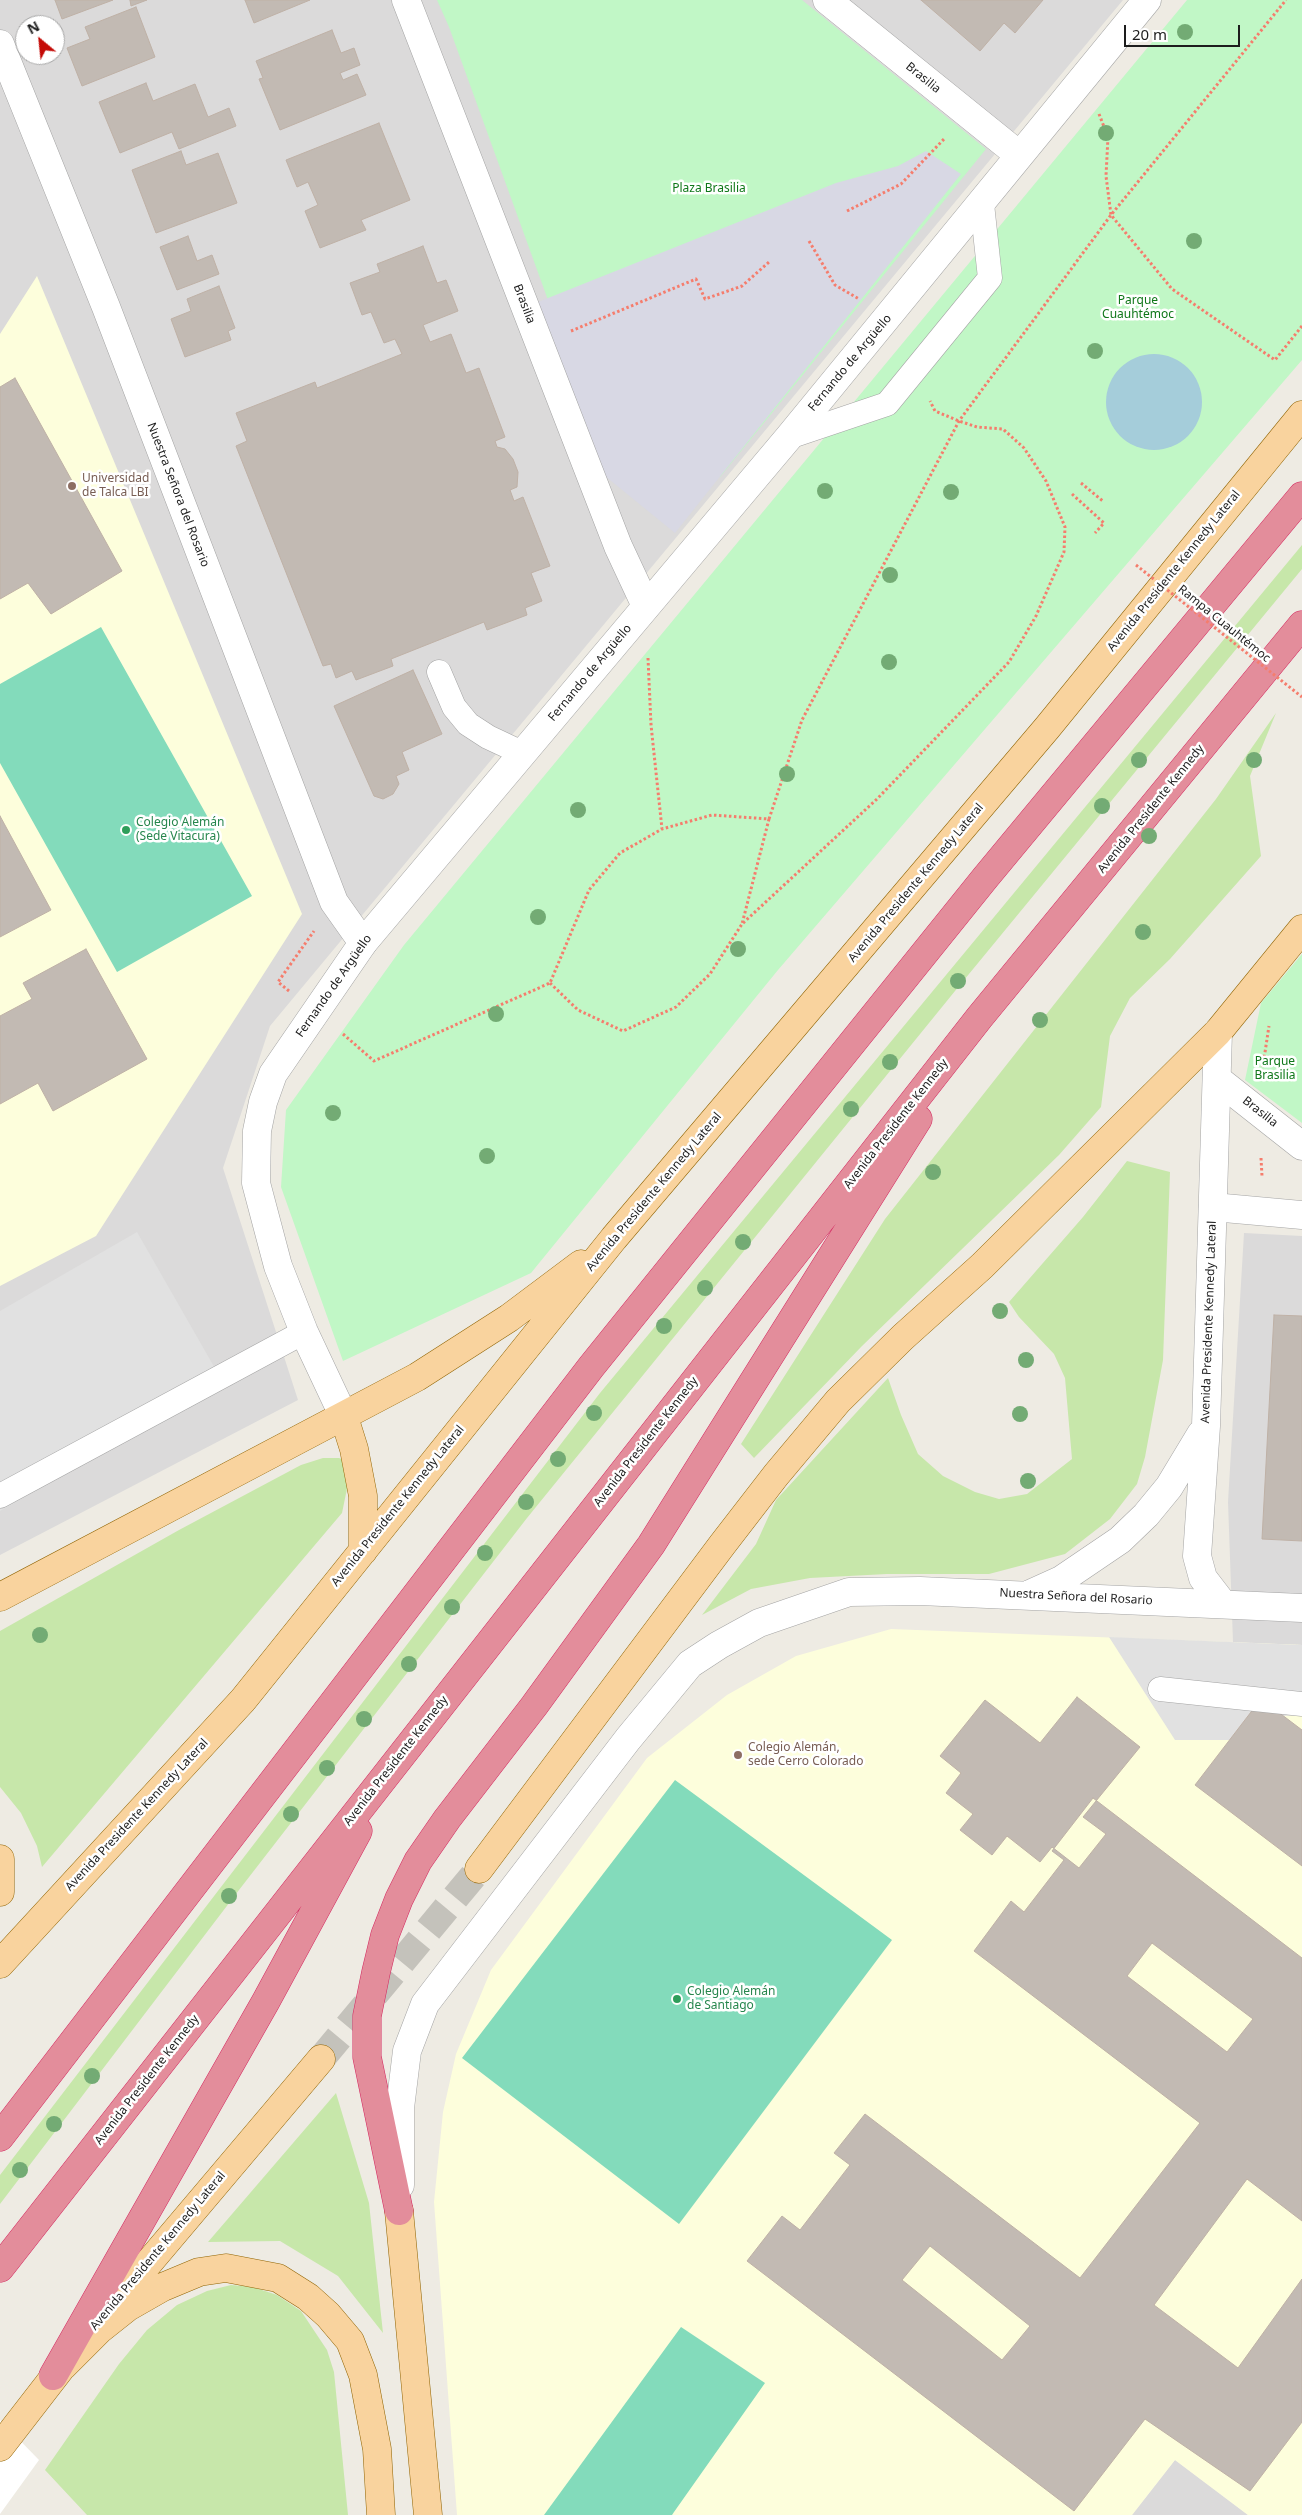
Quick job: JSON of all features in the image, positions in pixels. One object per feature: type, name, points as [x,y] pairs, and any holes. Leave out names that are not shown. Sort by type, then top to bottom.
[{"type":"highway","points":[[0,2137],[591,1367],[985,878],[1302,496]]},
{"type":"highway","name":"Avenida Presidente Kennedy","points":[[0,2268],[979,1018],[1302,624]]},
{"type":"highway","points":[[400,2212],[367,2057],[367,2016],[374,1981],[385,1935],[399,1898],[418,1861],[447,1819],[534,1706],[651,1545],[886,1172],[979,1018]]},
{"type":"highway","points":[[53,2376],[266,2001],[397,1759]]},
{"type":"main road","name":"Avenida Presidente Kennedy Lateral","points":[[0,1964],[243,1700],[614,1238],[1041,735],[1302,415]]},
{"type":"main road","points":[[479,1869],[722,1545],[776,1475],[838,1401],[903,1337],[996,1253],[1218,1032],[1302,929]]},
{"type":"main road","points":[[0,1597],[418,1377],[509,1318],[614,1238]]},
{"type":"main road","points":[[344,1417],[354,1449],[363,1496],[363,1551]]},
{"type":"main road","points":[[0,1859],[0,1892]]},
{"type":"main road","name":"Avenida Presidente Kennedy Lateral","points":[[6,2439],[53,2376],[321,2059]]},
{"type":"main road","points":[[400,2212],[428,2515]]},
{"type":"main road","points":[[53,2376],[99,2330],[128,2307],[163,2287],[199,2272],[226,2268],[250,2271],[278,2278],[308,2297],[328,2315],[350,2341],[363,2375],[377,2449],[381,2515]]},
{"type":"street","name":"Brasilia","points":[[406,0],[618,546],[646,606]]},
{"type":"street","name":"Brasilia","points":[[827,0],[1019,155]]},
{"type":"street","name":"Fernando de Argüello","points":[[344,1417],[304,1332],[278,1266],[256,1183],[255,1157],[263,1102],[273,1074],[363,943],[789,437],[982,204],[1019,155],[1147,0]]},
{"type":"street","name":"Nuestra Señora del Rosario","points":[[0,44],[106,307],[334,902],[363,943]]},
{"type":"street","name":"Avenida Presidente Kennedy Lateral","points":[[1218,1032],[1206,1426],[1197,1556],[1203,1578],[1223,1604]]},
{"type":"street","name":"Brasilia","points":[[1217,1079],[1302,1146]]},
{"type":"street","points":[[1213,1207],[1302,1215]]},
{"type":"street","points":[[1028,1595],[1061,1580],[1120,1540],[1146,1515],[1169,1487],[1189,1458],[1206,1426]]},
{"type":"street","name":"Nuestra Señora del Rosario","points":[[400,2212],[400,2108],[407,2051],[425,2004],[628,1739],[690,1664],[719,1644],[759,1623],[849,1592],[920,1591],[1302,1608]]},
{"type":"lane","points":[[789,437],[887,404],[990,278],[982,204]]},
{"type":"lane","points":[[439,672],[454,708],[468,724],[488,737],[522,753]]},
{"type":"lane","points":[[0,1496],[304,1332]]},
{"type":"lane","points":[[1160,1689],[1302,1704]]},
{"type":"path","points":[[742,924],[769,819],[802,720],[959,421],[1111,215],[1286,0]]},
{"type":"path","points":[[1076,86],[1096,108],[1108,137],[1106,176],[1111,215],[1172,289],[1274,360],[1302,326]]},
{"type":"path","points":[[847,211],[901,184],[968,114]]},
{"type":"path","points":[[540,344],[696,279],[705,299],[742,286],[769,262]]},
{"type":"path","points":[[550,983],[578,1010],[623,1031],[676,1007],[710,974],[742,924],[877,799],[1009,662],[1036,616],[1064,552],[1065,527],[1046,482],[1024,448],[1003,430],[959,421]]},
{"type":"path","points":[[1082,483],[1104,502]]},
{"type":"path","points":[[1072,494],[1104,523],[1095,533]]},
{"type":"path","name":"Rampa Cuauhtémoc","points":[[1136,565],[1302,698]]},
{"type":"path","points":[[646,606],[651,725],[662,829]]},
{"type":"path","points":[[334,902],[278,982],[316,1011],[374,1061],[550,983],[589,890],[620,853],[662,829],[712,815],[769,819]]},
{"type":"shaded area","points":[[0,0],[1123,0],[270,1026],[223,1168],[298,1400],[0,1555]]},
{"type":"shaded area","points":[[926,151],[961,174],[675,533],[605,476],[538,302],[836,183],[898,166]]},
{"type":"shaded area","points":[[37,276],[302,914],[96,1236],[0,1286],[0,334]]},
{"type":"shaded area","points":[[137,1232],[224,1384],[0,1511],[0,1311]]},
{"type":"shaded area","points":[[1244,1233],[1302,1236],[1302,1645],[1233,1642],[1228,1502]]},
{"type":"shaded area","points":[[891,1629],[1302,1645],[1302,2515],[1248,2515],[1175,2460],[1132,2515],[457,2515],[434,2202],[443,2112],[456,2054],[491,1970],[647,1758],[727,1695],[796,1656]]},
{"type":"shaded area","points":[[1109,1637],[1302,1645],[1302,1715],[1282,1716],[1272,1740],[1175,1740]]},
{"type":"shaded area","points":[[1175,2460],[1248,2515],[1132,2515]]},
{"type":"green space","name":"Plaza Brasilia","points":[[437,0],[802,0],[986,149],[720,477],[602,449],[449,27]]},
{"type":"green space","name":"Parque Cuauhtémoc","points":[[1187,0],[1302,0],[1302,360],[778,970],[531,1273],[343,1361],[281,1187],[286,1110],[404,945]]},
{"type":"green space","points":[[1302,545],[1302,569],[955,991],[527,1518],[239,1890],[0,2204],[0,2175],[600,1393]]},
{"type":"green space","name":"Colegio Alemán (Sede Vitacura)","points":[[101,627],[252,896],[117,972],[0,763],[0,684]]},
{"type":"green space","points":[[1276,713],[1250,776],[1261,856],[1170,959],[1130,998],[1110,1036],[1101,1107],[1059,1155],[862,1346],[754,1458],[741,1444],[885,1219],[1216,799]]},
{"type":"green space","name":"Parque Brasilia","points":[[1302,954],[1302,1123],[1245,1080],[1261,1003]]},
{"type":"green space","points":[[1127,1161],[1170,1172],[1163,1360],[1145,1457],[1137,1484],[1110,1519],[1065,1554],[989,1574],[887,1574],[810,1578],[751,1589],[702,1615],[756,1544],[776,1500],[888,1378],[918,1454],[943,1476],[975,1492],[999,1499],[1027,1494],[1072,1459],[1065,1378],[1054,1354],[1019,1317],[1009,1302],[1083,1217]]},
{"type":"green space","points":[[323,1458],[339,1458],[348,1461],[350,1474],[342,1513],[42,1867],[37,1846],[21,1813],[0,1787],[0,1631],[179,1530],[301,1465]]},
{"type":"green space","name":"Colegio Alemán de Santiago","points":[[675,1780],[892,1940],[679,2224],[462,2058]]},
{"type":"green space","points":[[336,2093],[369,2203],[383,2333],[338,2276],[280,2241],[208,2242]]},
{"type":"green space","points":[[231,2285],[253,2287],[277,2295],[301,2311],[327,2350],[334,2372],[348,2515],[87,2515],[45,2470],[119,2364],[147,2330],[177,2305],[207,2291]]},
{"type":"green space","points":[[681,2327],[765,2383],[672,2515],[544,2515]]},
{"type":"water","points":[[1154,354],[1173,357],[1188,368],[1199,383],[1202,402],[1199,421],[1188,436],[1173,447],[1154,450],[1135,447],[1120,436],[1109,421],[1106,402],[1109,383],[1120,368],[1135,357]]},
{"type":"pier","points":[[0,2420],[39,2460],[0,2514]]},
{"type":"building","points":[[55,0],[113,0],[65,18],[65,15],[61,15]]},
{"type":"building","points":[[130,0],[147,0],[131,6]]},
{"type":"building","points":[[245,0],[310,0],[254,23]]},
{"type":"building","points":[[921,0],[1043,0],[1015,33],[1004,23],[980,51]]},
{"type":"building","points":[[136,7],[155,57],[82,86],[67,48],[90,39],[85,27]]},
{"type":"building","points":[[332,30],[341,53],[354,48],[360,65],[340,73],[343,80],[357,74],[366,95],[280,130],[259,79],[263,78],[256,61]]},
{"type":"building","points":[[146,83],[153,101],[195,84],[208,117],[229,108],[236,126],[179,149],[172,132],[120,153],[99,102]]},
{"type":"building","points":[[379,123],[410,200],[361,220],[366,230],[320,248],[305,211],[318,205],[308,182],[297,187],[286,160]]},
{"type":"building","points":[[181,151],[186,165],[218,153],[237,203],[156,233],[132,170]]},
{"type":"building","points":[[188,236],[197,261],[212,255],[219,274],[177,290],[160,247]]},
{"type":"building","points":[[423,246],[437,283],[446,280],[458,311],[423,325],[430,342],[451,334],[466,373],[479,368],[505,437],[495,441],[497,447],[505,449],[513,459],[518,472],[517,487],[510,490],[514,501],[523,497],[550,566],[531,573],[542,601],[525,608],[527,615],[487,630],[484,622],[391,659],[393,666],[356,680],[352,671],[336,678],[331,664],[323,666],[236,446],[247,441],[236,413],[315,382],[317,388],[402,354],[395,339],[384,343],[371,312],[362,315],[350,283],[380,272],[377,264]]},
{"type":"building","points":[[219,286],[235,328],[228,331],[231,340],[185,357],[171,319],[191,311],[187,299]]},
{"type":"building","points":[[15,378],[122,571],[51,614],[28,583],[0,599],[0,387]]},
{"type":"building","points":[[413,670],[442,734],[402,752],[409,770],[396,776],[399,784],[393,794],[383,799],[374,796],[334,706]]},
{"type":"building","points":[[0,816],[51,910],[0,937]]},
{"type":"building","points":[[86,949],[147,1059],[53,1111],[38,1083],[0,1104],[0,1016],[32,999],[23,983]]},
{"type":"building","points":[[1274,1315],[1302,1316],[1302,1541],[1262,1539]]},
{"type":"building","points":[[1077,1697],[1140,1747],[1083,1817],[1106,1834],[1079,1868],[1052,1847],[1040,1862],[1007,1836],[992,1855],[960,1830],[973,1814],[946,1793],[961,1773],[940,1756],[985,1700],[1040,1743]]},
{"type":"building","points":[[1261,1699],[1302,1730],[1302,1866],[1195,1785]]},
{"type":"building","points":[[1093,1798],[1302,1958],[1302,2221],[1247,2179],[1154,2305],[1238,2368],[1302,2279],[1302,2422],[1250,2491],[1145,2419],[1074,2511],[747,2261],[782,2216],[800,2230],[850,2165],[834,2153],[865,2114],[1080,2278],[1200,2123],[974,1951],[1011,1901],[1024,1912],[1064,1860],[1052,1851]],"holes":[[[1152,1943],[1253,2019],[1227,2052],[1127,1976]],[[930,2246],[1030,2326],[1002,2360],[902,2280]]]},
{"type":"tunnel","points":[[321,2059],[479,1869]]},
{"type":"place","name":"Universidad de Talca LBI","points":[[72,486]]},
{"type":"place","name":"Colegio Alemán (Sede Vitacura)","points":[[126,830]]},
{"type":"place","name":"Colegio Alemán, sede Cerro Colorado","points":[[738,1755]]},
{"type":"place","name":"Colegio Alemán de Santiago","points":[[677,1999]]}]
